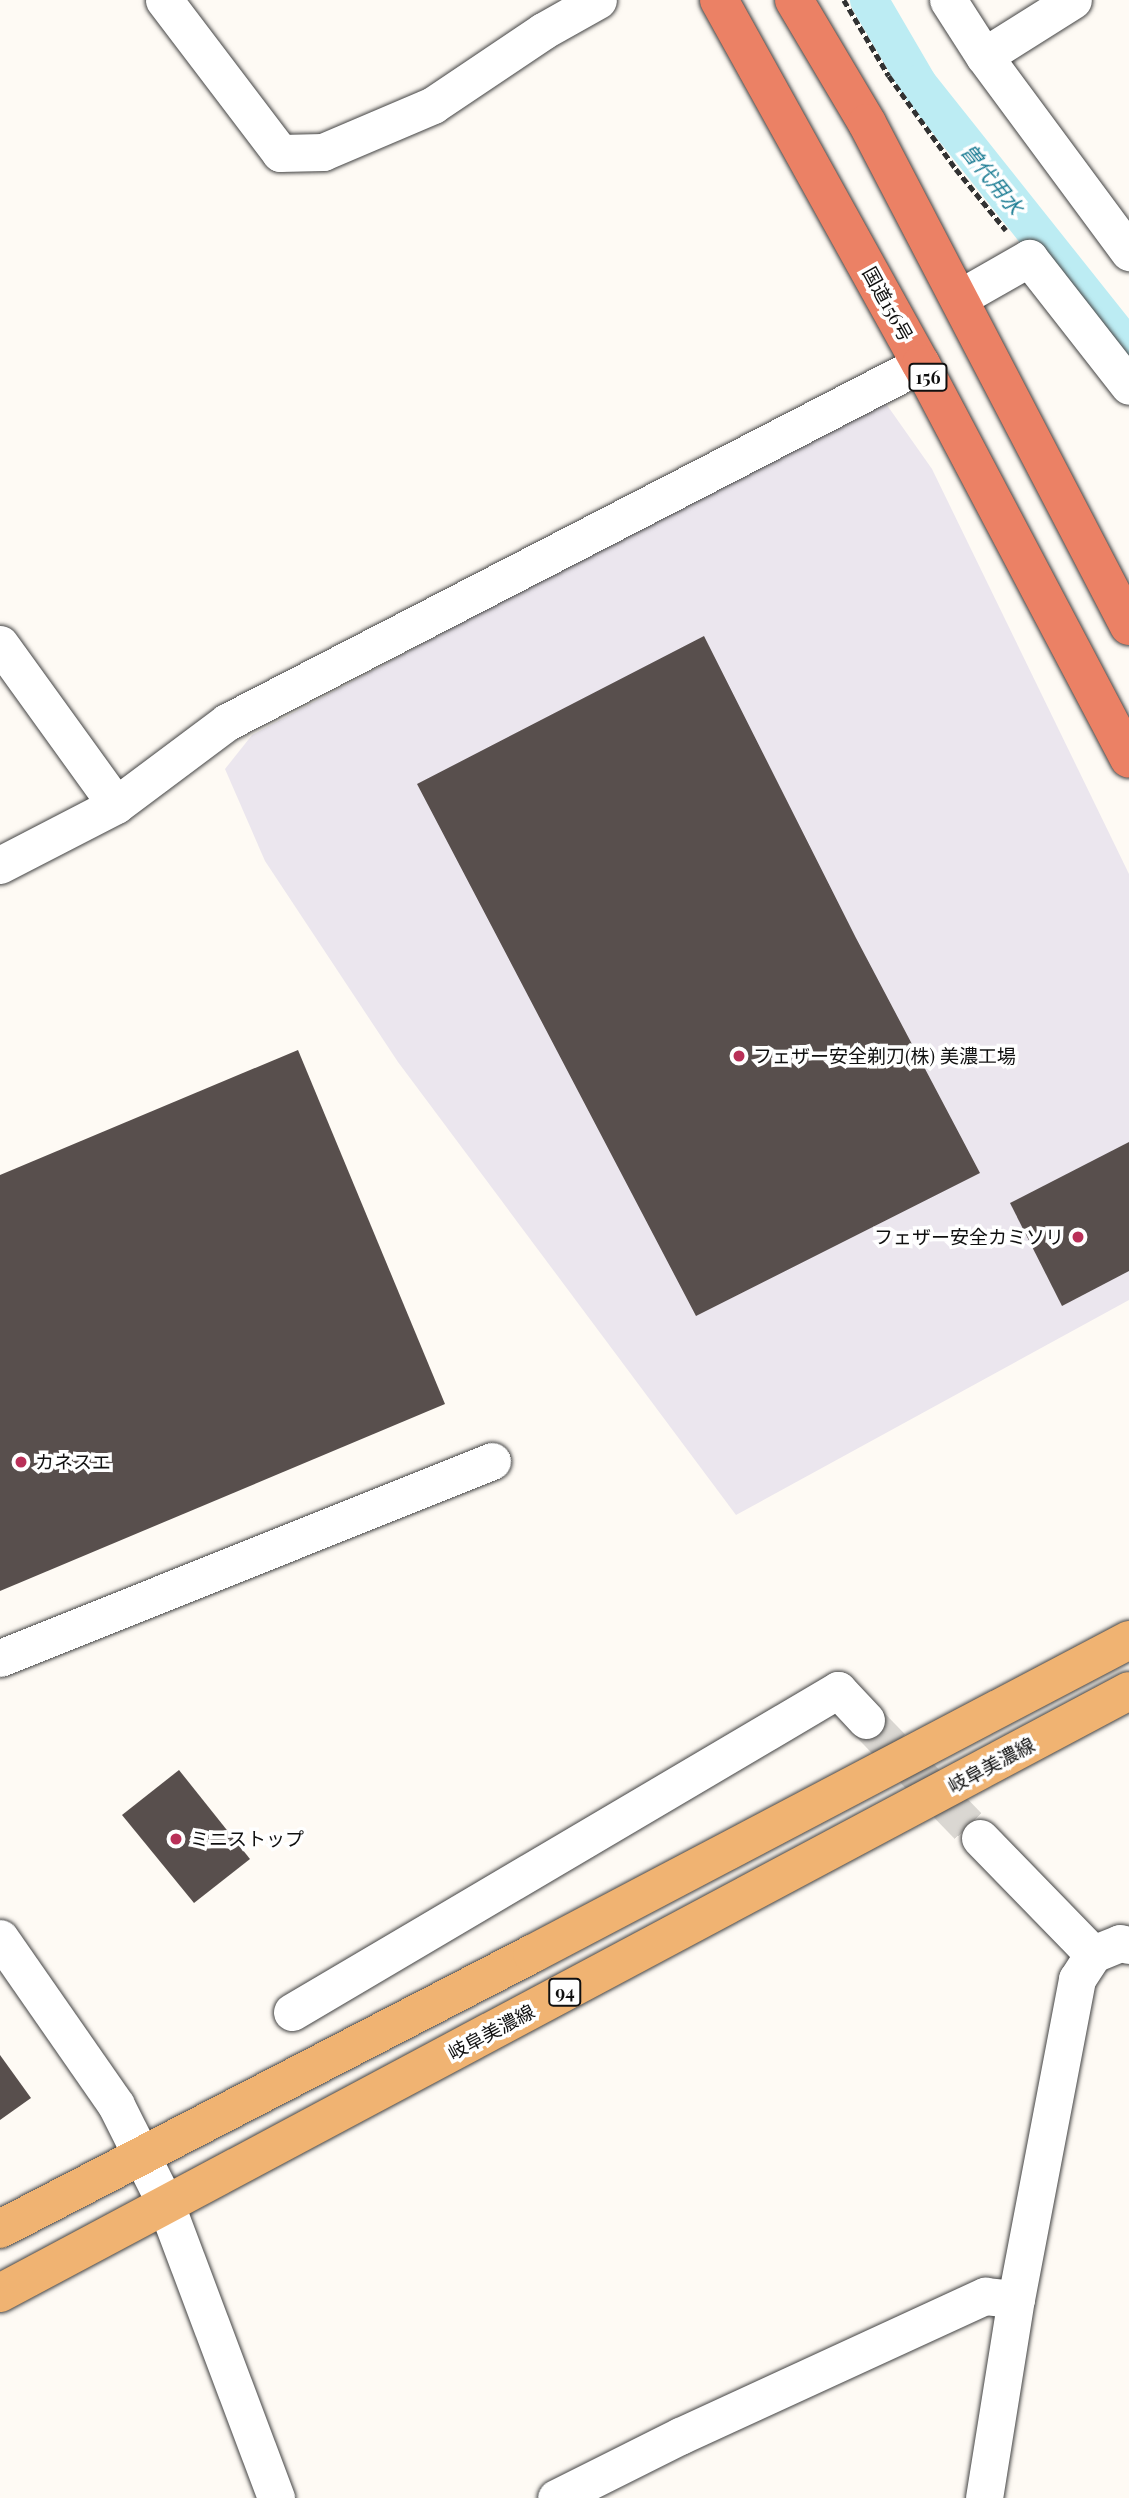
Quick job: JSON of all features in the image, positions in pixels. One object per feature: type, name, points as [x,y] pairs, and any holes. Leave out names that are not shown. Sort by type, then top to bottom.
[{"type":"highway","name":"国道156号","points":[[719,0],[921,364],[1129,759]]},
{"type":"highway","points":[[794,0],[867,123],[1129,626]]},
{"type":"main road","name":"94","points":[[0,2229],[1129,1640]]},
{"type":"main road","name":"岐阜美濃線","points":[[0,2293],[1129,1691]]},
{"type":"street","points":[[164,0],[280,153],[323,152],[433,105],[543,31],[597,0]]},
{"type":"street","points":[[948,0],[984,56],[1129,252]]},
{"type":"street","points":[[984,56],[1073,0]]},
{"type":"street","points":[[959,298],[1029,258],[1129,386]]},
{"type":"street","points":[[0,865],[116,805],[227,722],[921,364]]},
{"type":"street","points":[[0,644],[116,805]]},
{"type":"street","points":[[0,1658],[492,1461]]},
{"type":"street","points":[[292,2012],[838,1690],[866,1720]]},
{"type":"street","points":[[980,1838],[1093,1954]]},
{"type":"street","points":[[0,1938],[116,2105],[166,2205],[275,2498]]},
{"type":"street","points":[[984,2498],[1016,2299],[1077,1979],[1093,1954],[1120,1943],[1129,1945]]},
{"type":"street","points":[[556,2498],[693,2430],[985,2296],[1016,2299]]},
{"type":"path","points":[[844,0],[888,76],[956,169],[1029,258]]},
{"type":"shaded area","points":[[882,398],[932,469],[1129,874],[1129,1300],[736,1515],[398,1062],[265,861],[225,769],[252,735]]},
{"type":"building","name":"フェザー安全剃刀(株) 美濃工場","points":[[704,636],[856,938],[980,1173],[696,1316],[417,784]]},
{"type":"building","points":[[298,1050],[445,1404],[0,1591],[0,1175]]},
{"type":"building","name":"フェザー安全カミソリ","points":[[1129,1142],[1129,1271],[1062,1306],[1010,1203]]},
{"type":"building","points":[[179,1770],[250,1859],[194,1903],[122,1815]]},
{"type":"building","points":[[0,2055],[31,2098],[0,2120]]},
{"type":"waterway","name":"曽代用水","points":[[869,0],[918,84],[1129,349]]},
{"type":"tunnel","points":[[866,1720],[980,1838]]},
{"type":"place","name":"フェザー安全剃刀(株) 美濃工場","points":[[739,1056]]},
{"type":"place","name":"フェザー安全カミソリ","points":[[1078,1237]]},
{"type":"place","name":"カネスエ","points":[[21,1462]]},
{"type":"place","name":"ミニストップ","points":[[176,1839]]}]
